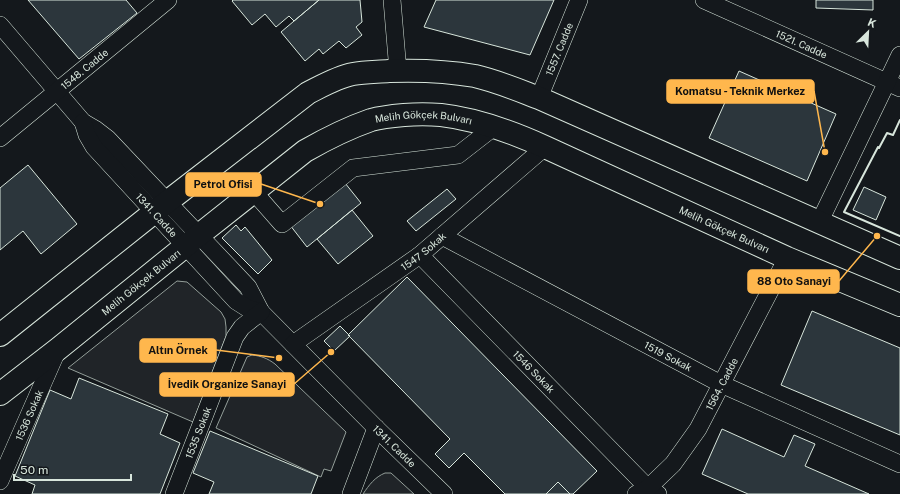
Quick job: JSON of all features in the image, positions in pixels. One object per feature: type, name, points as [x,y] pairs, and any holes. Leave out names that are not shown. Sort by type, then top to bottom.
[{"type":"main road","points":[[0,335],[160,207],[308,93],[352,74],[398,71],[454,73],[476,77],[511,87],[900,258]]},
{"type":"main road","name":"Melih Gökçek Bulvarı","points":[[0,394],[305,151],[342,132],[373,120],[394,116],[417,114],[440,115],[465,119],[517,135],[787,258],[900,305]]},
{"type":"street","name":"1548. Cadde","points":[[0,138],[168,0]]},
{"type":"street","points":[[392,0],[398,71]]},
{"type":"street","name":"1557. Cadde","points":[[539,98],[579,0]]},
{"type":"street","name":"1521. Cadde","points":[[704,0],[894,86]]},
{"type":"street","name":"1341. Cadde","points":[[0,25],[83,122],[108,139],[160,207],[192,241],[248,287],[261,312],[444,494]]},
{"type":"street","points":[[819,223],[894,86],[900,55]]},
{"type":"street","points":[[254,192],[282,224],[353,168],[458,155],[494,127]]},
{"type":"street","name":"1547 Sokak","points":[[293,344],[420,255],[545,147]]},
{"type":"street","name":"1519 Sokak","points":[[442,236],[721,384],[900,464]]},
{"type":"street","name":"1546 Sokak","points":[[420,255],[647,492]]},
{"type":"street","name":"1564. Cadde","points":[[647,492],[673,464],[698,429],[787,258]]},
{"type":"street","name":"1535 Sokak","points":[[174,494],[235,337],[242,327],[261,312]]},
{"type":"street","name":"1536 Sokak","points":[[0,481],[58,349]]},
{"type":"street","points":[[351,494],[376,428]]},
{"type":"shaded area","points":[[177,281],[187,282],[221,312],[225,319],[226,327],[226,336],[193,422],[68,368]]},
{"type":"shaded area","points":[[252,355],[264,358],[275,364],[346,432],[331,471],[324,469],[321,477],[216,428],[247,357]]},
{"type":"shaded area","points":[[385,473],[391,473],[414,494],[363,494],[372,482]]},
{"type":"building","points":[[28,0],[126,0],[137,13],[79,59]]},
{"type":"building","points":[[319,0],[294,21],[289,16],[276,27],[265,14],[252,25],[232,1]]},
{"type":"building","points":[[319,0],[360,0],[362,22],[356,27],[362,35],[346,48],[339,41],[323,54],[319,49],[305,61],[281,32]]},
{"type":"building","points":[[436,0],[554,0],[530,55],[424,27]]},
{"type":"building","points":[[816,0],[873,0],[873,10],[816,8]]},
{"type":"building","points":[[739,71],[836,114],[807,181],[709,138]]},
{"type":"building","points":[[28,165],[77,224],[41,254],[23,231],[0,250],[0,188]]},
{"type":"building","points":[[337,173],[361,203],[307,247],[283,216]]},
{"type":"building","points":[[864,187],[886,197],[876,220],[853,210]]},
{"type":"building","points":[[447,189],[456,199],[416,231],[407,221]]},
{"type":"building","points":[[352,210],[373,236],[338,264],[317,239]]},
{"type":"building","points":[[236,225],[241,231],[245,227],[272,260],[258,274],[222,238]]},
{"type":"building","points":[[407,277],[597,471],[573,494],[570,494],[558,482],[546,494],[505,494],[464,453],[449,468],[435,454],[450,439],[348,335]]},
{"type":"building","points":[[812,311],[900,348],[900,435],[781,385]]},
{"type":"building","points":[[340,326],[350,336],[334,351],[324,341]]},
{"type":"building","points":[[79,378],[168,414],[160,434],[180,443],[160,494],[32,494],[35,485],[15,476],[50,390],[71,399]]},
{"type":"building","points":[[722,429],[784,457],[794,435],[815,444],[805,466],[869,494],[748,494],[702,474]]},
{"type":"building","points":[[210,431],[318,476],[311,494],[209,494],[214,482],[193,473]]},
{"type":"building","points":[[558,482],[570,494],[546,494]]},
{"type":"wall","points":[[900,120],[893,135],[887,133],[879,148],[878,147],[844,212],[900,236]]},
{"type":"place","name":"Komatsu - Teknik Merkez","points":[[825,152]]},
{"type":"place","name":"Petrol Ofisi","points":[[320,204]]},
{"type":"place","name":"88 Oto Sanayi","points":[[877,236]]},
{"type":"place","name":"İvedik Organize Sanayi","points":[[331,352]]},
{"type":"place","name":"Altın Örnek","points":[[279,358]]}]
